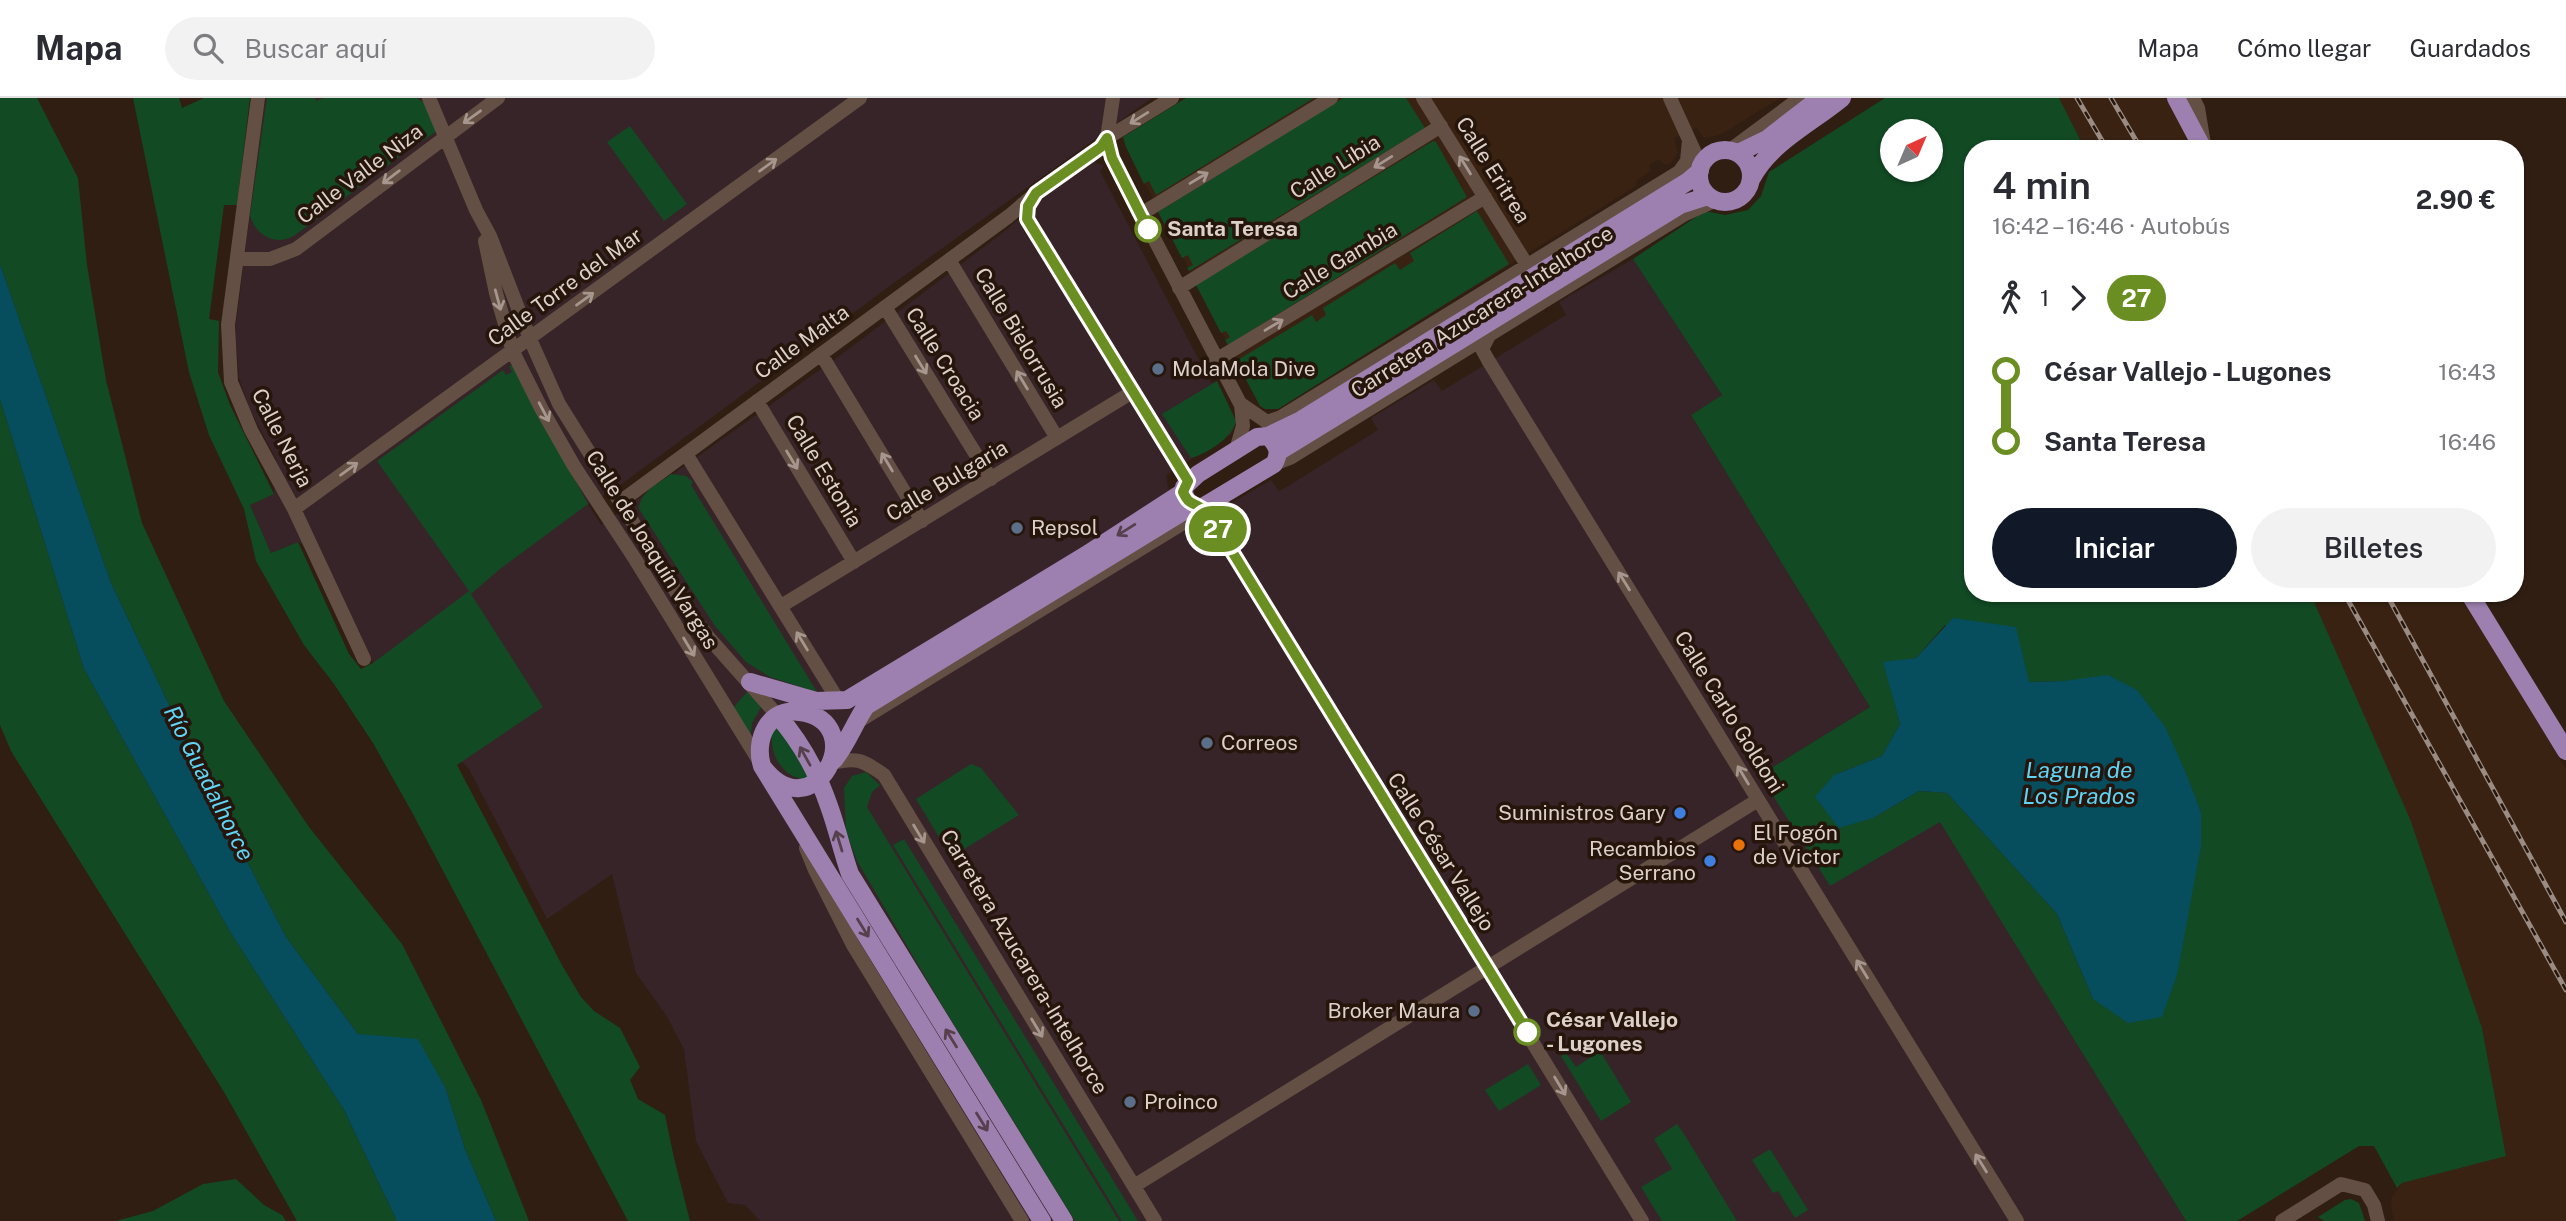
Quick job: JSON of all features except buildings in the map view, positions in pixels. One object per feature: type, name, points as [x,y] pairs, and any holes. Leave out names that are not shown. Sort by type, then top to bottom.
[{"type":"main road","points":[[1734,152],[1767,139],[1820,98]]},
{"type":"main road","points":[[1752,178],[1749,164],[1734,152],[1723,150],[1710,155],[1700,169],[1701,185],[1712,198],[1731,202],[1739,199],[1745,194],[1757,168],[1775,148],[1842,98]]},
{"type":"main road","points":[[2176,98],[2199,140]]},
{"type":"main road","name":"Carretera Azucarera-Intelhorce","points":[[1191,497],[1236,450],[1257,437],[1268,436],[1287,426],[1687,182],[1700,169]]},
{"type":"main road","name":"Carretera Azucarera-Intelhorce","points":[[1276,458],[1680,205],[1712,198]]},
{"type":"main road","points":[[750,682],[816,701],[847,700],[1159,509],[1276,458],[1275,443],[1268,436]]},
{"type":"main road","points":[[762,766],[770,777],[794,788],[819,780],[841,751],[853,724],[866,706],[1191,497]]},
{"type":"main road","points":[[2475,602],[2566,751]]},
{"type":"main road","points":[[816,701],[797,711],[778,716],[769,723],[758,744],[762,766],[1042,1221]]},
{"type":"main road","points":[[797,711],[820,719],[828,728],[833,739],[832,763]]},
{"type":"main road","points":[[778,716],[791,731],[819,780],[850,874],[1064,1221]]},
{"type":"street","name":"Calle Nerja","points":[[258,98],[228,325],[231,383],[251,430],[294,509],[364,659]]},
{"type":"street","points":[[429,98],[476,210]]},
{"type":"street","name":"Calle Valle Niza","points":[[237,259],[270,259],[296,249],[498,98]]},
{"type":"street","name":"Calle Torre del Mar","points":[[294,509],[860,98]]},
{"type":"street","points":[[1113,98],[1107,138],[1112,158],[1216,360],[1253,422],[1268,436]]},
{"type":"street","name":"Calle Malta","points":[[620,502],[1009,216],[1036,193],[1101,147],[1107,138],[1172,98]]},
{"type":"street","points":[[1141,214],[1331,98]]},
{"type":"street","name":"Calle Eritrea","points":[[1423,98],[1527,265]]},
{"type":"street","points":[[1670,98],[1700,169]]},
{"type":"street","points":[[1734,152],[1800,98]]},
{"type":"street","points":[[2193,98],[2198,108],[2203,140]]},
{"type":"street","name":"Calle Libia","points":[[1179,288],[1441,126]]},
{"type":"street","name":"Carretera Azucarera-Intelhorce","points":[[1241,404],[1267,422],[1281,416],[1679,172],[1687,161],[1689,140]]},
{"type":"street","name":"Carretera Azucarera-Intelhorce","points":[[1665,180],[1674,180],[1700,169]]},
{"type":"street","points":[[1009,216],[1027,219],[1028,206],[1036,193]]},
{"type":"street","name":"Calle Gambia","points":[[1216,360],[1485,197]]},
{"type":"street","name":"Carretera Azucarera-Intelhorce","points":[[1276,458],[1290,458],[1712,198]]},
{"type":"street","name":"Calle de Joaquín Vargas","points":[[476,210],[490,236],[530,339],[559,404],[694,618],[778,716]]},
{"type":"street","name":"Calle de Joaquín Vargas","points":[[476,210],[513,352],[574,466],[635,559],[762,766]]},
{"type":"street","name":"Calle César Vallejo","points":[[1027,219],[1134,391],[1191,497],[1223,536],[1642,1221]]},
{"type":"street","name":"Calle Bielorrusia","points":[[949,260],[1057,438]]},
{"type":"street","name":"Calle Croacia","points":[[885,307],[991,479]]},
{"type":"street","name":"Calle Carlo Goldoni","points":[[1491,332],[1482,349],[1488,360],[2017,1221]]},
{"type":"street","points":[[821,354],[922,521]]},
{"type":"street","name":"Calle Bulgaria","points":[[781,606],[1134,391]]},
{"type":"street","name":"Carretera Azucarera-Intelhorce","points":[[1287,426],[1311,398]]},
{"type":"street","name":"Calle Estonia","points":[[757,401],[854,562]]},
{"type":"street","points":[[1236,450],[1243,426],[1241,404]]},
{"type":"street","points":[[686,454],[838,700]]},
{"type":"street","name":"Carretera Azucarera-Intelhorce","points":[[832,763],[852,758],[868,764],[884,775],[1155,1221]]},
{"type":"street","points":[[1134,1186],[1758,800]]},
{"type":"street","points":[[798,827],[815,870],[853,945],[1022,1221]]},
{"type":"street","points":[[2282,1221],[2342,1184],[2365,1190],[2374,1205],[2378,1221]]},
{"type":"shaded area","points":[[265,98],[1152,98],[891,285],[615,489],[588,504],[601,525],[838,357],[1094,162],[1104,166],[1100,171],[1211,383],[1217,381],[1235,426],[1231,434],[1166,475],[1168,488],[1192,526],[1271,480],[1279,491],[1285,488],[1378,430],[1371,418],[1434,380],[1442,391],[1566,315],[1559,302],[1633,259],[1722,395],[1691,415],[1870,707],[1760,775],[1940,821],[2186,1221],[760,1221],[745,1205],[728,1203],[696,1141],[684,1049],[666,1015],[636,973],[612,874],[547,919],[469,769],[378,673],[323,555],[298,542],[271,553],[250,505],[274,494],[276,459],[244,393],[239,378],[236,342],[236,323]]},
{"type":"shaded area","points":[[1186,98],[1780,98],[1720,135],[1704,138],[1697,128],[1674,138],[1678,153],[1670,164],[1664,164],[1659,159],[1649,165],[1651,171],[1637,180],[1636,186],[1278,409],[1265,409],[1260,406],[1123,137]]},
{"type":"shaded area","points":[[2059,98],[2167,98],[2188,140],[2080,140]]},
{"type":"shaded area","points":[[2314,602],[2464,602],[2566,769],[2566,1221],[2394,1221],[2392,1197],[2402,1183],[2506,1155],[2482,1028]]},
{"type":"green space","points":[[0,98],[37,98],[78,178],[87,265],[106,380],[142,523],[224,701],[309,827],[402,944],[481,1100],[529,1221],[496,1221],[465,1149],[446,1089],[358,1034],[286,937],[201,772],[111,583],[0,264]]},
{"type":"green space","points":[[133,98],[179,98],[182,108],[204,98],[250,98],[237,205],[224,205],[209,319],[219,321],[218,372],[230,405],[274,494],[250,505],[271,553],[298,542],[349,654],[361,669],[373,663],[469,591],[377,461],[503,370],[506,375],[512,372],[509,366],[513,365],[588,504],[500,569],[471,594],[543,707],[457,765],[581,997],[594,1011],[620,1028],[640,1067],[630,1080],[638,1099],[665,1115],[690,1221],[628,1221],[373,743],[304,645],[256,561],[244,509],[209,435],[189,372]]},
{"type":"green space","points":[[267,98],[315,98],[316,101],[324,98],[417,98],[426,104],[437,131],[421,142],[414,137],[410,142],[414,146],[294,236],[273,239],[261,234],[250,215]]},
{"type":"green space","points":[[1186,98],[1314,98],[1156,195],[1149,181],[1144,184],[1123,137]]},
{"type":"green space","points":[[1343,98],[1406,98],[1425,128],[1189,271],[1187,268],[1193,265],[1188,255],[1182,258],[1158,212]]},
{"type":"green space","points":[[1885,98],[2059,98],[2080,140],[1964,140],[1964,602],[2314,602],[2410,819],[2482,1028],[2506,1156],[2402,1183],[2397,1188],[2374,1146],[2359,1146],[2237,1221],[2186,1221],[1940,822],[1830,886],[1760,775],[1870,707],[1691,415],[1722,395],[1633,259],[1705,211],[1725,215],[1748,210],[1761,196],[1769,172]],"holes":[[[1945,625],[2029,682],[2064,681],[2166,728],[2201,812],[2093,999],[2057,914],[1947,793],[1919,791],[1873,818],[1834,775],[1882,756],[1900,724],[1884,663],[1916,658]]]},
{"type":"green space","points":[[630,126],[687,204],[664,221],[607,142]]},
{"type":"green space","points":[[1433,141],[1467,197],[1228,345],[1225,340],[1230,337],[1226,331],[1221,333],[1196,285]]},
{"type":"green space","points":[[1477,211],[1509,264],[1278,409],[1265,409],[1260,406],[1236,361],[1312,315],[1316,322],[1326,315],[1323,308],[1395,263],[1400,270],[1414,261],[1410,253]]},
{"type":"green space","points":[[1217,381],[1236,421],[1234,427],[1218,444],[1191,458],[1162,414]]},
{"type":"green space","points":[[0,399],[84,669],[229,930],[344,1110],[397,1221],[297,1221],[224,1092],[11,751],[0,725]]},
{"type":"green space","points":[[671,474],[686,476],[693,482],[691,485],[817,692],[770,677],[746,662],[715,626],[639,509],[646,493]]},
{"type":"green space","points":[[747,692],[761,707],[752,723],[751,735],[733,708]]},
{"type":"green space","points":[[774,723],[796,752],[811,780],[791,775],[778,762],[772,743]]},
{"type":"green space","points":[[971,764],[981,768],[1019,815],[958,853],[955,848],[948,852],[916,799]]},
{"type":"green space","points":[[866,772],[880,785],[872,792],[867,807],[1119,1221],[1075,1221],[857,861],[846,831],[844,788],[852,776]]},
{"type":"green space","points":[[904,839],[1138,1221],[1122,1221],[893,845]]},
{"type":"green space","points":[[1600,1051],[1631,1102],[1601,1121],[1561,1056],[1566,1053],[1576,1067]]},
{"type":"green space","points":[[1528,1064],[1541,1085],[1499,1111],[1485,1090]]},
{"type":"green space","points":[[1677,1124],[1737,1221],[1662,1221],[1641,1187],[1672,1169],[1654,1139]]},
{"type":"green space","points":[[1770,1149],[1808,1210],[1795,1218],[1778,1191],[1773,1193],[1752,1160]]},
{"type":"green space","points":[[236,1179],[286,1221],[116,1221],[153,1211],[203,1184]]},
{"type":"green space","points":[[2351,1199],[2359,1203],[2365,1221],[2324,1221],[2318,1217],[2345,1200]]},
{"type":"water","points":[[0,264],[111,583],[201,772],[286,937],[358,1034],[418,1039],[446,1089],[465,1149],[496,1221],[397,1221],[344,1110],[229,930],[84,669],[0,399]]},
{"type":"water","name":"Laguna de Los Prados","points":[[1953,618],[2016,627],[2029,682],[2108,675],[2137,690],[2166,728],[2201,812],[2201,846],[2177,975],[2162,1017],[2128,1023],[2093,999],[2057,914],[1947,793],[1919,791],[1873,818],[1839,828],[1815,797],[1834,775],[1882,756],[1900,724],[1883,662],[1916,658]]},
{"type":"railway","points":[[2077,98],[2102,140]]},
{"type":"railway","points":[[2111,98],[2136,140]]},
{"type":"railway","points":[[2349,602],[2566,990]]},
{"type":"railway","points":[[2391,602],[2566,922]]},
{"type":"bus line","name":"27","points":[[1148,229],[1112,158],[1107,138],[1101,147],[1036,193],[1028,206],[1027,219],[1188,481],[1183,492],[1187,500],[1192,506],[1201,508],[1217,527],[1527,1032]]},
{"type":"place","name":"Santa Teresa","points":[[1148,229]]},
{"type":"place","name":"MolaMola Dive","points":[[1158,369]]},
{"type":"place","name":"Repsol","points":[[1017,528]]},
{"type":"place","name":"Correos","points":[[1207,743]]},
{"type":"place","name":"Suministros Gary","points":[[1680,813]]},
{"type":"place","name":"El Fogón de Victor","points":[[1739,845]]},
{"type":"place","name":"Recambios Serrano","points":[[1710,861]]},
{"type":"place","name":"Broker Maura","points":[[1474,1011]]},
{"type":"place","name":"César Vallejo - Lugones","points":[[1527,1032]]},
{"type":"place","name":"Proinco","points":[[1130,1102]]},
{"type":"water label","name":"Río Guadalhorce","points":[[209,783]]}]
